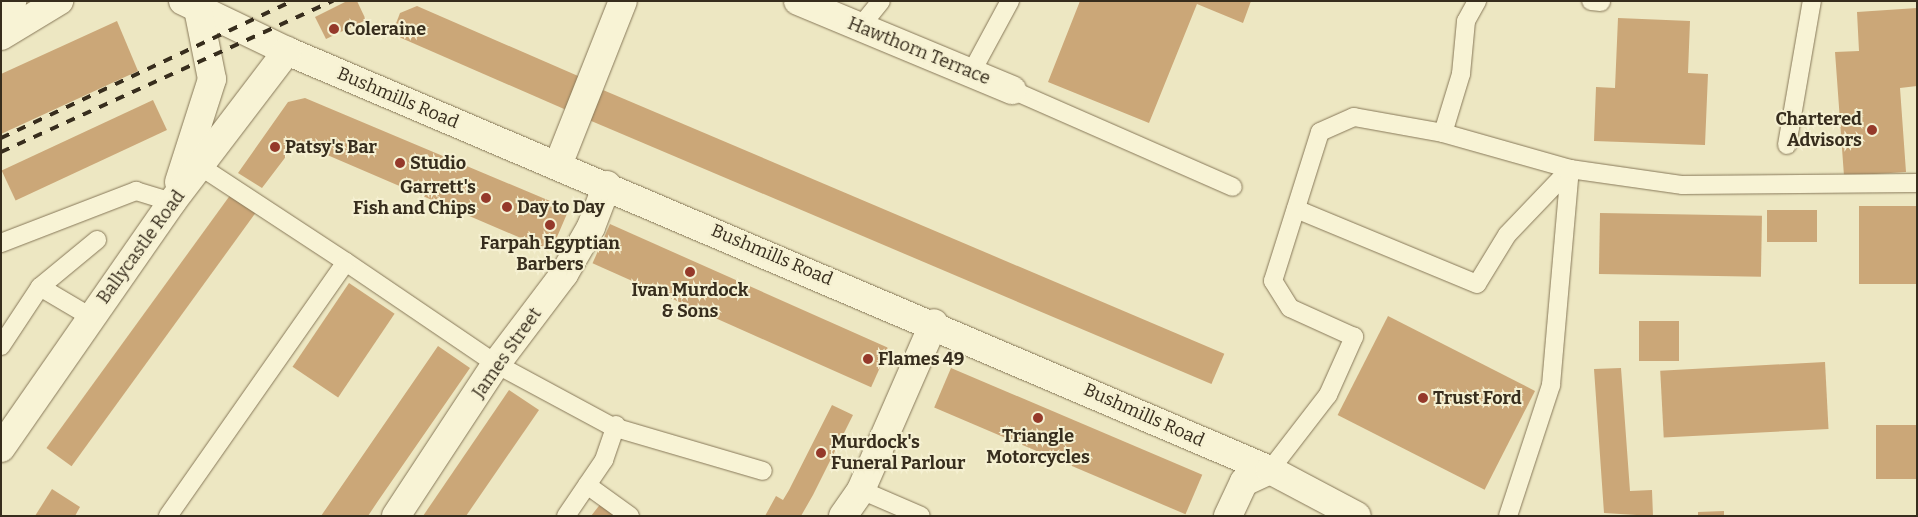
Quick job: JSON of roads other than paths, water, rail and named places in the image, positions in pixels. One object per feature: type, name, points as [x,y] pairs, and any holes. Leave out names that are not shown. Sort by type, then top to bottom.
[{"type":"main road","points":[[1,23],[12,1]]},
{"type":"main road","points":[[1,36],[59,1]]},
{"type":"main road","points":[[558,164],[624,1]]},
{"type":"main road","name":"Hawthorn Terrace","points":[[798,1],[1012,90]]},
{"type":"main road","points":[[172,202],[212,79],[191,5]]},
{"type":"main road","name":"Bushmills Road","points":[[191,5],[287,51],[934,323],[1270,470],[1357,516]]},
{"type":"main road","name":"Ballycastle Road","points":[[1,448],[172,202],[287,51]]},
{"type":"main road","name":"James Street","points":[[396,516],[496,364],[564,274],[591,227],[607,185]]},
{"type":"main road","points":[[843,516],[861,490],[934,323]]},
{"type":"main road","points":[[1228,516],[1244,482],[1270,470]]},
{"type":"lane","points":[[860,27],[881,1]]},
{"type":"lane","points":[[971,73],[1010,1]]},
{"type":"lane","points":[[1443,133],[1461,74],[1466,21],[1477,1]]},
{"type":"lane","points":[[1787,144],[1812,1]]},
{"type":"lane","points":[[1012,90],[1233,186]]},
{"type":"lane","points":[[1270,470],[1328,395],[1354,337],[1290,308],[1273,282],[1320,132],[1354,117],[1443,133],[1570,169],[1683,185],[1917,183]]},
{"type":"lane","points":[[200,166],[496,364],[616,425],[763,471]]},
{"type":"lane","points":[[1296,210],[1477,284],[1507,235],[1570,169]]},
{"type":"lane","points":[[1508,516],[1551,385],[1570,169]]},
{"type":"lane","points":[[1,243],[136,191],[172,202]]},
{"type":"lane","points":[[1,346],[40,287],[97,240]]},
{"type":"lane","points":[[168,516],[346,262]]},
{"type":"lane","points":[[40,287],[91,317]]},
{"type":"lane","points":[[566,516],[604,460],[616,425]]},
{"type":"lane","points":[[587,485],[630,516]]},
{"type":"lane","points":[[861,490],[921,516]]},
{"type":"railway","points":[[1,138],[292,1]]},
{"type":"railway","points":[[1,152],[333,1]]},
{"type":"place","name":"Coleraine","points":[[334,29]]},
{"type":"place","name":"Chartered Advisors","points":[[1872,130]]},
{"type":"place","name":"Patsy's Bar","points":[[275,147]]},
{"type":"place","name":"Studio","points":[[400,163]]},
{"type":"place","name":"Garrett's Fish and Chips","points":[[486,198]]},
{"type":"place","name":"Day to Day","points":[[507,207]]},
{"type":"place","name":"Farpah Egyptian Barbers","points":[[550,225]]},
{"type":"place","name":"Ivan Murdock & Sons","points":[[690,272]]},
{"type":"place","name":"Flames 49","points":[[868,359]]},
{"type":"place","name":"Trust Ford","points":[[1423,398]]},
{"type":"place","name":"Triangle Motorcycles","points":[[1038,418]]},
{"type":"place","name":"Murdock's Funeral Parlour","points":[[821,453]]}]
